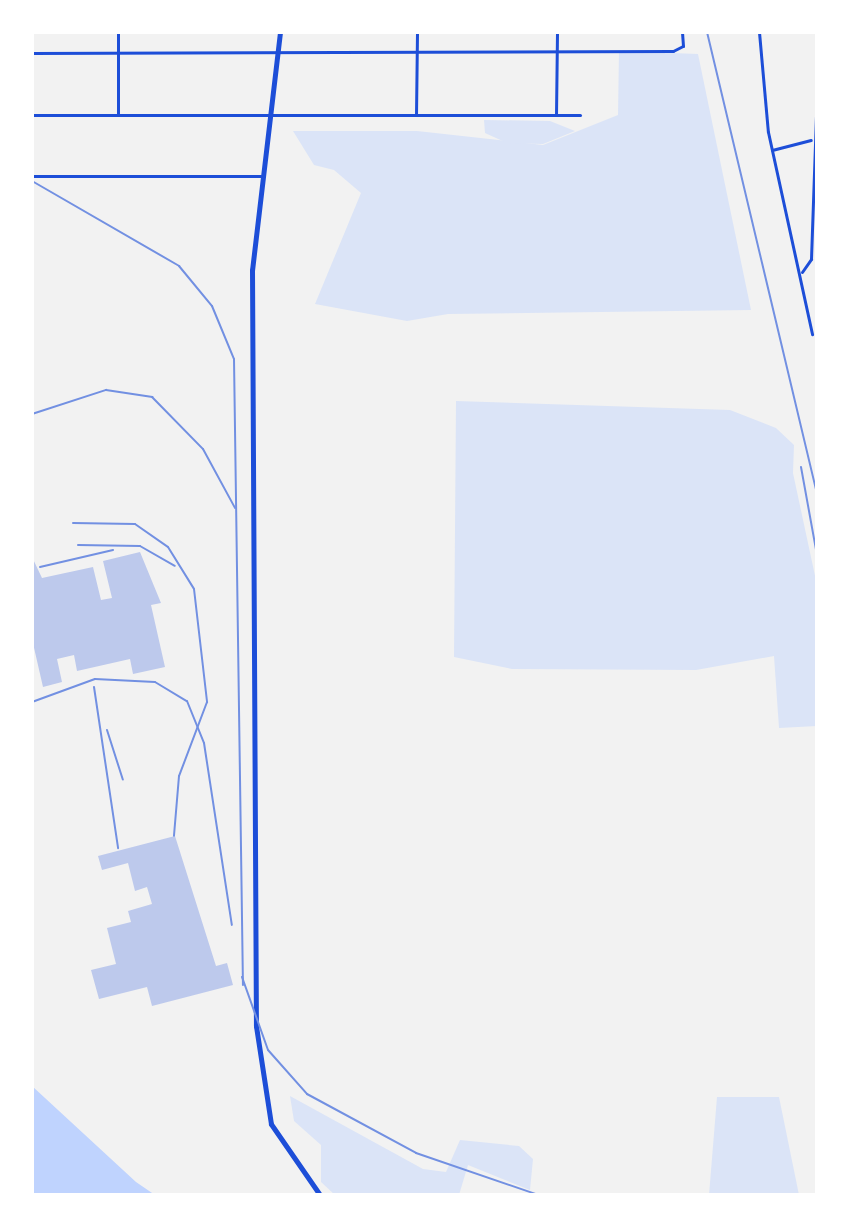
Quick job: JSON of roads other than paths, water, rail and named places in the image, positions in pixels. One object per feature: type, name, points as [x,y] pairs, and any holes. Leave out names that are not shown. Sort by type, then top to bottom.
[{"type":"main road","points":[[280,32],[274,115],[261,176],[252,285],[257,1054],[271,1124],[320,1195]]},
{"type":"street","points":[[118,32],[118,115]]},
{"type":"street","points":[[416,115],[417,32]]},
{"type":"street","points":[[556,115],[557,32]]},
{"type":"street","points":[[32,53],[677,51],[682,32]]},
{"type":"street","points":[[759,32],[772,150],[802,272],[812,334]]},
{"type":"street","points":[[802,272],[811,259],[812,140],[817,91]]},
{"type":"street","points":[[32,115],[580,115]]},
{"type":"street","points":[[772,150],[812,140]]},
{"type":"street","points":[[32,176],[261,176]]},
{"type":"water","points":[[32,1086],[136,1182],[155,1195],[32,1195]]},
{"type":"railway","points":[[707,32],[817,492]]},
{"type":"railway","points":[[32,181],[179,266],[212,306],[234,359],[243,985]]},
{"type":"railway","points":[[32,414],[106,390],[152,397],[203,449],[235,508]]},
{"type":"railway","points":[[801,467],[817,555]]},
{"type":"railway","points":[[73,523],[135,524],[168,547],[194,589],[207,702],[179,776],[174,836]]},
{"type":"railway","points":[[78,545],[140,546],[175,566]]},
{"type":"railway","points":[[40,567],[113,550]]},
{"type":"railway","points":[[32,702],[95,679],[155,682],[187,701],[204,743],[232,925]]},
{"type":"railway","points":[[94,687],[118,848]]},
{"type":"railway","points":[[107,730],[123,780]]},
{"type":"railway","points":[[242,977],[268,1050],[307,1094],[416,1153],[539,1195]]}]
